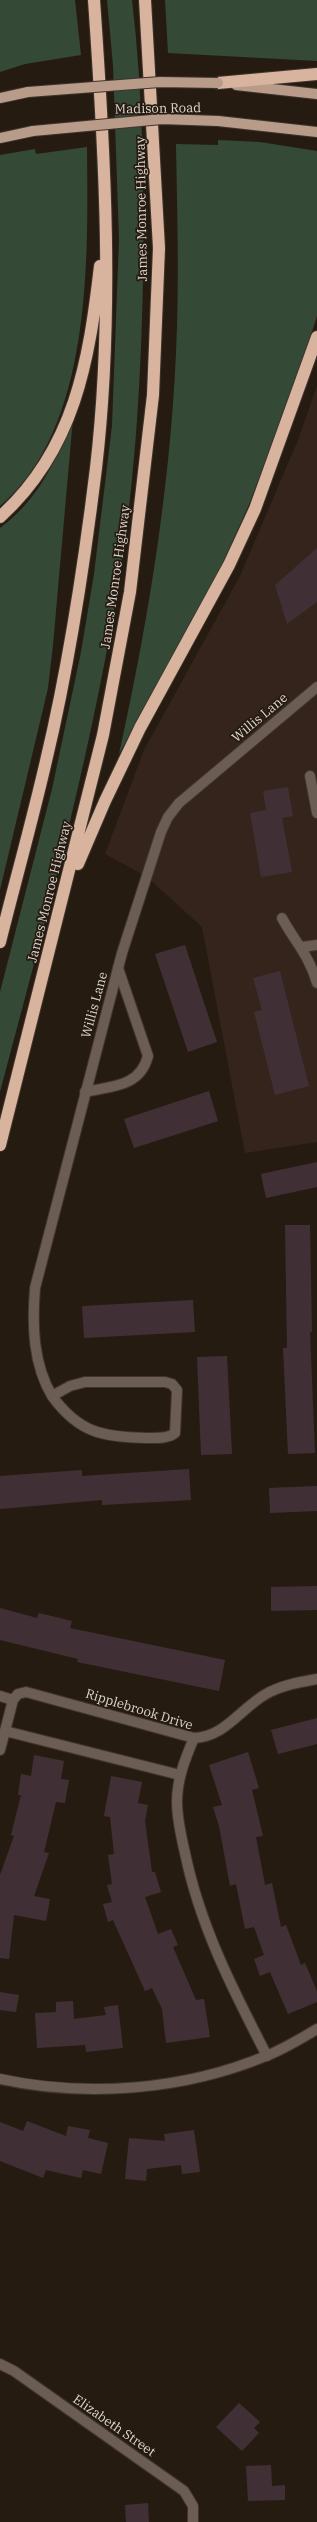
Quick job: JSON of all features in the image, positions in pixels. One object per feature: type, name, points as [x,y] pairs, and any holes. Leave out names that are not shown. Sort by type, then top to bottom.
[{"type":"highway","points":[[0,942],[46,760],[66,665],[96,466],[101,400],[107,201],[94,0]]},
{"type":"highway","name":"James Monroe Highway","points":[[0,1145],[61,906],[117,672],[130,592],[153,395],[159,248],[145,0]]},
{"type":"highway","points":[[218,83],[317,74]]},
{"type":"highway","points":[[0,517],[33,483],[58,441],[76,401],[95,309],[107,201]]},
{"type":"highway","points":[[61,906],[108,795],[140,728],[229,565],[254,509],[317,337]]},
{"type":"main road","name":"Madison Road","points":[[0,98],[28,92],[152,82],[218,83],[317,94]]},
{"type":"main road","name":"Madison Road","points":[[0,138],[33,131],[162,120],[218,121],[317,132]]},
{"type":"street","name":"Willis Lane","points":[[52,1396],[70,1386],[85,1382],[165,1382],[172,1384],[177,1390],[175,1433],[171,1437],[112,1437],[101,1434],[73,1420],[52,1396],[40,1367],[34,1341],[35,1295],[85,1092],[118,968],[158,840],[168,817],[179,803],[317,687]]},
{"type":"street","points":[[310,776],[317,813]]},
{"type":"street","points":[[282,918],[291,934],[302,947],[317,983]]},
{"type":"street","points":[[302,947],[317,945]]},
{"type":"street","points":[[85,1092],[129,1082],[138,1076],[145,1067],[148,1056],[118,968]]},
{"type":"street","points":[[194,1738],[206,1737],[217,1733],[251,1703],[268,1692],[317,1679]]},
{"type":"street","name":"Ripplebrook Drive","points":[[12,1700],[18,1694],[31,1692],[194,1738],[180,1775],[177,1802],[179,1826],[196,1896],[223,1970],[267,2056]]},
{"type":"street","points":[[0,1696],[12,1700],[0,1750]]},
{"type":"street","points":[[5,1731],[180,1775]]},
{"type":"street","points":[[0,2079],[58,2088],[131,2088],[200,2077],[236,2068],[267,2056],[317,2029]]},
{"type":"street","name":"Elizabeth Street","points":[[0,2364],[14,2371],[184,2491],[193,2506],[194,2522]]},
{"type":"shaded area","points":[[317,386],[317,1142],[245,1153],[202,927],[146,876],[105,854],[144,750],[240,576],[298,440]]},
{"type":"green space","points":[[0,0],[75,0],[81,55],[25,64],[0,72]]},
{"type":"green space","points":[[107,0],[132,0],[141,104],[143,173],[143,278],[138,401],[132,483],[122,564],[115,605],[104,666],[78,789],[0,1092],[0,992],[52,789],[81,652],[94,574],[112,426],[119,239],[113,65]]},
{"type":"green space","points":[[165,0],[317,0],[317,61],[168,53]]},
{"type":"green space","points":[[218,140],[260,142],[317,151],[317,316],[302,363],[250,502],[209,594],[119,754],[141,648],[150,595],[171,434],[178,303],[176,144],[218,145]]},
{"type":"green space","points":[[87,147],[87,239],[84,288],[79,338],[69,387],[53,432],[30,473],[0,506],[0,155],[35,149],[36,154]]},
{"type":"green space","points":[[73,418],[48,688],[0,890],[0,528],[14,517],[25,505],[44,479]]},
{"type":"building","points":[[317,548],[317,602],[287,624],[275,585]]},
{"type":"building","points":[[288,787],[293,816],[282,818],[292,872],[261,877],[250,813],[266,810],[263,791]]},
{"type":"building","points":[[185,945],[217,1042],[188,1052],[155,954]]},
{"type":"building","points":[[280,971],[309,1086],[275,1095],[254,1012],[262,1010],[253,978]]},
{"type":"building","points":[[209,1091],[218,1121],[134,1148],[124,1119]]},
{"type":"building","points":[[317,1162],[317,1187],[266,1198],[261,1174]]},
{"type":"building","points":[[285,1225],[310,1225],[312,1332],[310,1332],[315,1453],[288,1454],[283,1348],[287,1348]]},
{"type":"building","points":[[193,1300],[195,1332],[84,1338],[82,1306]]},
{"type":"building","points":[[227,1356],[232,1454],[201,1455],[197,1357]]},
{"type":"building","points":[[189,1469],[191,1500],[102,1505],[102,1500],[0,1509],[0,1476],[82,1470],[82,1476]]},
{"type":"building","points":[[317,1486],[317,1511],[270,1513],[269,1488]]},
{"type":"building","points":[[317,1586],[317,1610],[271,1611],[271,1587]]},
{"type":"building","points":[[0,1608],[37,1618],[39,1613],[72,1621],[70,1628],[225,1660],[219,1691],[77,1662],[78,1659],[0,1640]]},
{"type":"building","points":[[317,1718],[317,1744],[278,1754],[271,1730]]},
{"type":"building","points":[[248,1752],[259,1788],[252,1790],[263,1836],[256,1837],[265,1885],[272,1883],[281,1927],[286,1925],[301,1965],[305,1963],[317,1991],[317,2002],[288,2014],[270,1972],[260,1976],[254,1959],[264,1955],[254,1927],[245,1929],[236,1884],[230,1886],[219,1826],[213,1807],[222,1805],[209,1765]]},
{"type":"building","points":[[34,1755],[64,1761],[61,1779],[69,1780],[65,1803],[56,1802],[44,1852],[49,1853],[34,1896],[50,1899],[46,1921],[14,1915],[9,1959],[0,1958],[0,1875],[14,1836],[11,1835],[21,1795],[18,1795],[21,1774],[31,1776]]},
{"type":"building","points":[[111,1776],[142,1782],[138,1803],[148,1805],[145,1821],[152,1872],[155,1872],[161,1892],[145,1897],[158,1934],[171,1929],[178,1945],[173,1947],[196,2000],[204,1999],[210,2037],[166,2043],[162,2009],[152,1988],[145,1991],[113,1920],[108,1922],[103,1904],[112,1902],[107,1885],[112,1884],[108,1855],[114,1854],[110,1817],[104,1816]]},
{"type":"building","points":[[0,1992],[19,1995],[16,2012],[0,2010]]},
{"type":"building","points":[[73,2001],[74,2019],[106,2015],[104,2007],[118,2005],[123,2048],[86,2052],[85,2045],[37,2048],[35,2013],[56,2012],[56,2002]]},
{"type":"building","points":[[27,2121],[66,2136],[68,2126],[90,2130],[88,2138],[108,2143],[101,2174],[83,2170],[81,2178],[46,2170],[43,2178],[0,2161],[0,2122],[23,2131]]},
{"type":"building","points":[[194,2130],[200,2172],[182,2174],[181,2165],[147,2169],[146,2181],[125,2179],[129,2138],[165,2141],[164,2134]]},
{"type":"building","points":[[239,2403],[260,2422],[254,2428],[259,2433],[242,2451],[216,2427]]},
{"type":"building","points":[[271,2465],[272,2486],[285,2485],[285,2500],[248,2501],[246,2466]]},
{"type":"building","points":[[148,2503],[149,2522],[126,2522],[125,2505]]}]
